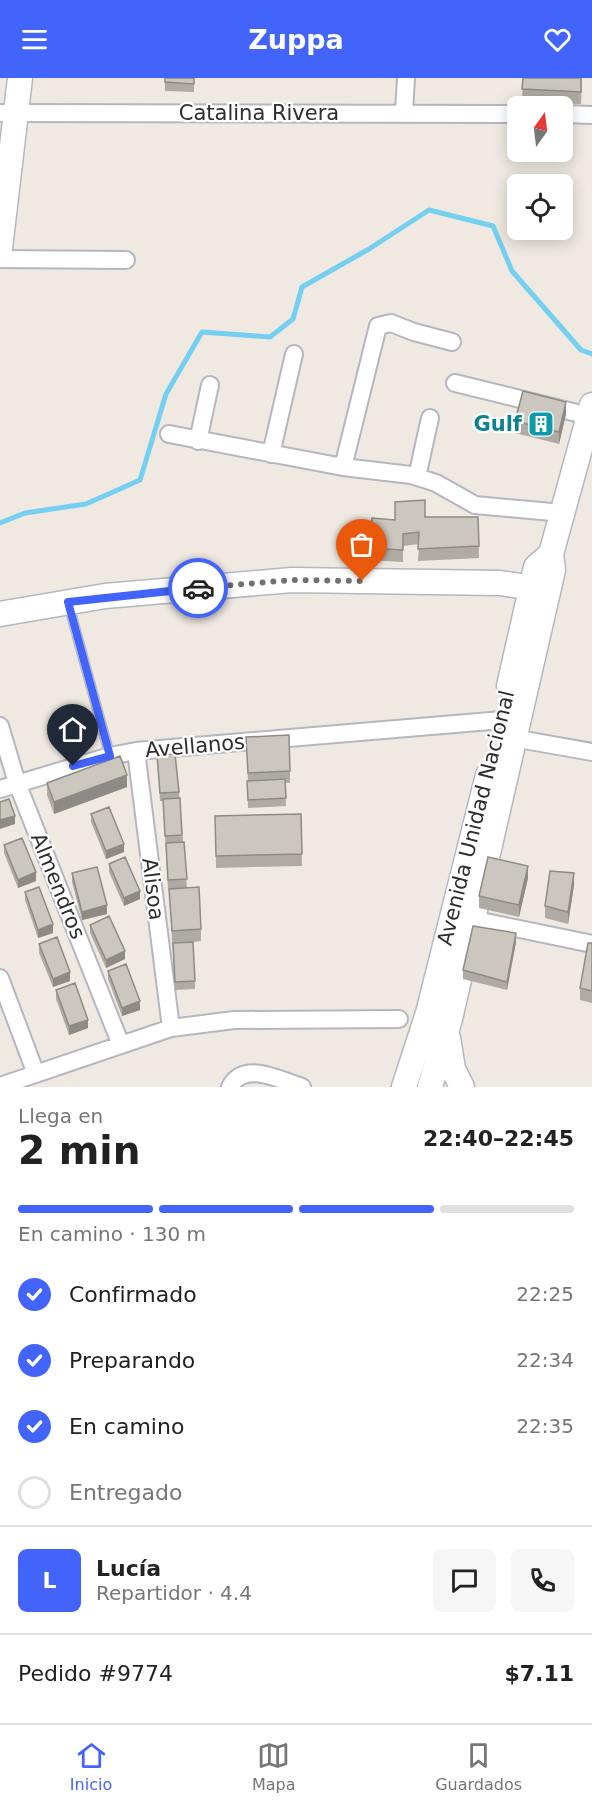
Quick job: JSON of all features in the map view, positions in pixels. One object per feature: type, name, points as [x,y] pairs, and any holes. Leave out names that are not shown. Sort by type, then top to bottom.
[{"type":"main road","points":[[0,248],[8,113],[20,78]]},
{"type":"main road","name":"Avenida Unidad Nacional","points":[[408,1086],[507,729],[540,588],[536,567],[551,554],[563,513],[585,462],[591,411]]},
{"type":"main road","points":[[0,614],[68,602],[292,580],[500,583],[540,588]]},
{"type":"main road","name":"Avenida Unidad Nacional","points":[[430,1087],[447,1030],[471,919],[507,729]]},
{"type":"main road","points":[[447,1030],[453,1069],[462,1087]]},
{"type":"street","points":[[404,112],[406,78]]},
{"type":"street","name":"Catalina Rivera","points":[[8,113],[507,114]]},
{"type":"street","points":[[573,114],[592,115]]},
{"type":"street","points":[[0,260],[126,260]]},
{"type":"street","points":[[343,467],[378,326],[391,323],[452,342]]},
{"type":"street","points":[[271,454],[294,354]]},
{"type":"street","points":[[455,383],[591,411]]},
{"type":"street","points":[[198,441],[210,385]]},
{"type":"street","points":[[417,477],[430,418]]},
{"type":"street","points":[[169,434],[343,467],[417,477],[436,483],[475,505],[563,513]]},
{"type":"street","name":"Almendros","points":[[0,726],[17,783],[121,1045]]},
{"type":"street","name":"Avellanos","points":[[0,789],[110,756],[136,751],[507,729],[592,752]]},
{"type":"street","name":"Alisoa","points":[[136,751],[171,1028]]},
{"type":"street","points":[[471,919],[592,944]]},
{"type":"street","points":[[0,978],[36,1074]]},
{"type":"street","points":[[0,1086],[171,1028],[234,1020],[399,1019]]},
{"type":"street","points":[[230,1087],[239,1075],[251,1072],[302,1087]]},
{"type":"lane","points":[[68,602],[110,756]]},
{"type":"building","points":[[165,78],[194,78],[194,84],[165,82]]},
{"type":"building","points":[[523,78],[581,78],[581,92],[522,89]]},
{"type":"building","points":[[523,391],[566,402],[559,432],[515,421]]},
{"type":"building","points":[[425,500],[425,517],[478,517],[479,546],[418,549],[419,532],[403,534],[403,550],[368,548],[372,518],[395,520],[395,502]]},
{"type":"building","points":[[289,735],[290,771],[248,773],[246,737]]},
{"type":"building","points":[[175,754],[179,792],[160,793],[157,755]]},
{"type":"building","points":[[120,756],[127,775],[54,802],[47,783]]},
{"type":"building","points":[[285,779],[286,798],[248,800],[247,781]]},
{"type":"building","points":[[180,798],[182,835],[165,836],[163,799]]},
{"type":"building","points":[[9,799],[15,816],[0,820],[0,802]]},
{"type":"building","points":[[109,807],[124,844],[106,851],[91,814]]},
{"type":"building","points":[[301,814],[302,854],[216,856],[215,816]]},
{"type":"building","points":[[22,838],[36,872],[18,880],[4,845]]},
{"type":"building","points":[[184,842],[187,879],[168,880],[166,843]]},
{"type":"building","points":[[125,857],[140,891],[124,898],[109,864]]},
{"type":"building","points":[[488,857],[528,866],[519,905],[479,896]]},
{"type":"building","points":[[97,867],[107,905],[82,912],[72,873]]},
{"type":"building","points":[[550,871],[574,873],[568,912],[545,906]]},
{"type":"building","points":[[39,887],[53,924],[38,930],[25,892]]},
{"type":"building","points":[[199,887],[201,929],[172,931],[169,889]]},
{"type":"building","points":[[109,916],[125,951],[106,960],[90,925]]},
{"type":"building","points":[[473,926],[516,933],[507,982],[463,970]]},
{"type":"building","points":[[57,937],[70,972],[53,979],[39,944]]},
{"type":"building","points":[[193,942],[195,981],[175,982],[173,943]]},
{"type":"building","points":[[588,943],[592,943],[592,991],[580,988]]},
{"type":"building","points":[[126,964],[140,1001],[122,1008],[108,971]]},
{"type":"building","points":[[75,983],[88,1020],[69,1026],[56,990]]},
{"type":"waterway","points":[[0,523],[25,513],[86,504],[140,480],[166,394],[202,332],[270,337],[293,319],[302,287],[369,249],[429,210],[493,226],[512,271],[581,350],[592,354]]},
{"type":"way so far","points":[[198,588],[292,580],[362,581]]},
{"type":"place","name":"Gulf","points":[[541,424]]},
{"type":"route","points":[[73,766],[110,756],[68,602],[105,596],[198,588]]}]
